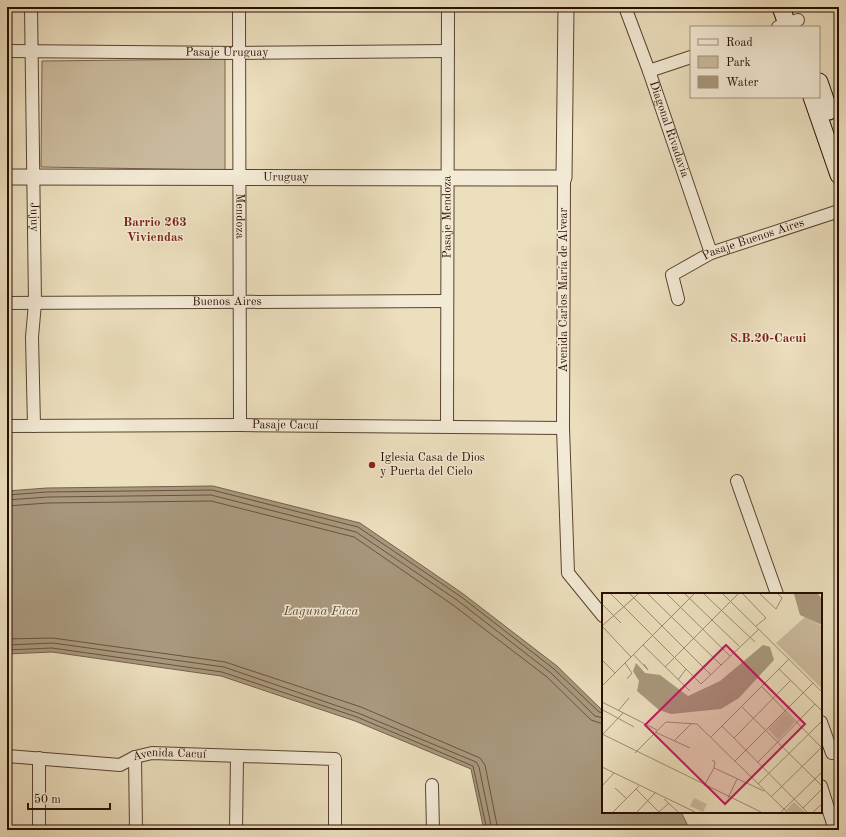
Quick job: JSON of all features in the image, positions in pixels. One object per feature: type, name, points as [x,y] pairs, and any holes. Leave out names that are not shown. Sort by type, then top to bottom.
[{"type":"main road","points":[[781,7],[791,22]]},
{"type":"main road","points":[[820,85],[839,140]]},
{"type":"main road","points":[[812,98],[839,175]]},
{"type":"street","name":"Jujuy","points":[[31,7],[35,303],[32,337],[34,426]]},
{"type":"street","name":"Mendoza","points":[[239,7],[240,53],[238,177],[240,425]]},
{"type":"street","name":"Pasaje Mendoza","points":[[447,426],[448,7]]},
{"type":"street","name":"Avenida Carlos María de Alvear","points":[[566,7],[563,428],[568,573],[597,603]]},
{"type":"street","name":"Diagonal Rivadavia","points":[[625,7],[649,71],[711,253]]},
{"type":"street","name":"Pasaje Uruguay","points":[[7,51],[31,50],[240,53],[448,51]]},
{"type":"street","points":[[649,71],[690,56]]},
{"type":"street","name":"Uruguay","points":[[7,177],[564,178]]},
{"type":"street","name":"Pasaje Buenos Aires","points":[[678,299],[672,275],[711,253],[839,211]]},
{"type":"street","name":"Buenos Aires","points":[[7,303],[447,301]]},
{"type":"street","name":"Pasaje Cacuí","points":[[7,426],[240,425],[563,428]]},
{"type":"street","points":[[737,481],[777,593]]},
{"type":"street","points":[[597,603],[602,614]]},
{"type":"street","points":[[822,725],[830,753]]},
{"type":"street","name":"Avenida Cacuí","points":[[7,756],[120,764],[135,757],[152,752],[236,757],[335,759],[335,830]]},
{"type":"street","points":[[135,757],[136,830]]},
{"type":"street","points":[[236,757],[236,830]]},
{"type":"street","points":[[39,758],[39,830]]},
{"type":"street","points":[[432,785],[433,830]]},
{"type":"street","points":[[822,789],[835,830]]},
{"type":"green space","points":[[225,59],[225,170],[41,167],[42,61]]},
{"type":"water","name":"Laguna Faca","points":[[213,486],[360,523],[462,593],[557,666],[602,710],[602,813],[682,813],[690,830],[484,830],[471,769],[355,721],[221,676],[52,652],[7,654],[7,491],[47,488]]},
{"type":"place","name":"Iglesia Casa de Dios y Puerta del Cielo","points":[[372,465]]},
{"type":"district","name":"Barrio 263 Viviendas","points":[[155,230]]},
{"type":"district","name":"S.B.20-Cacui","points":[[768,338]]}]
